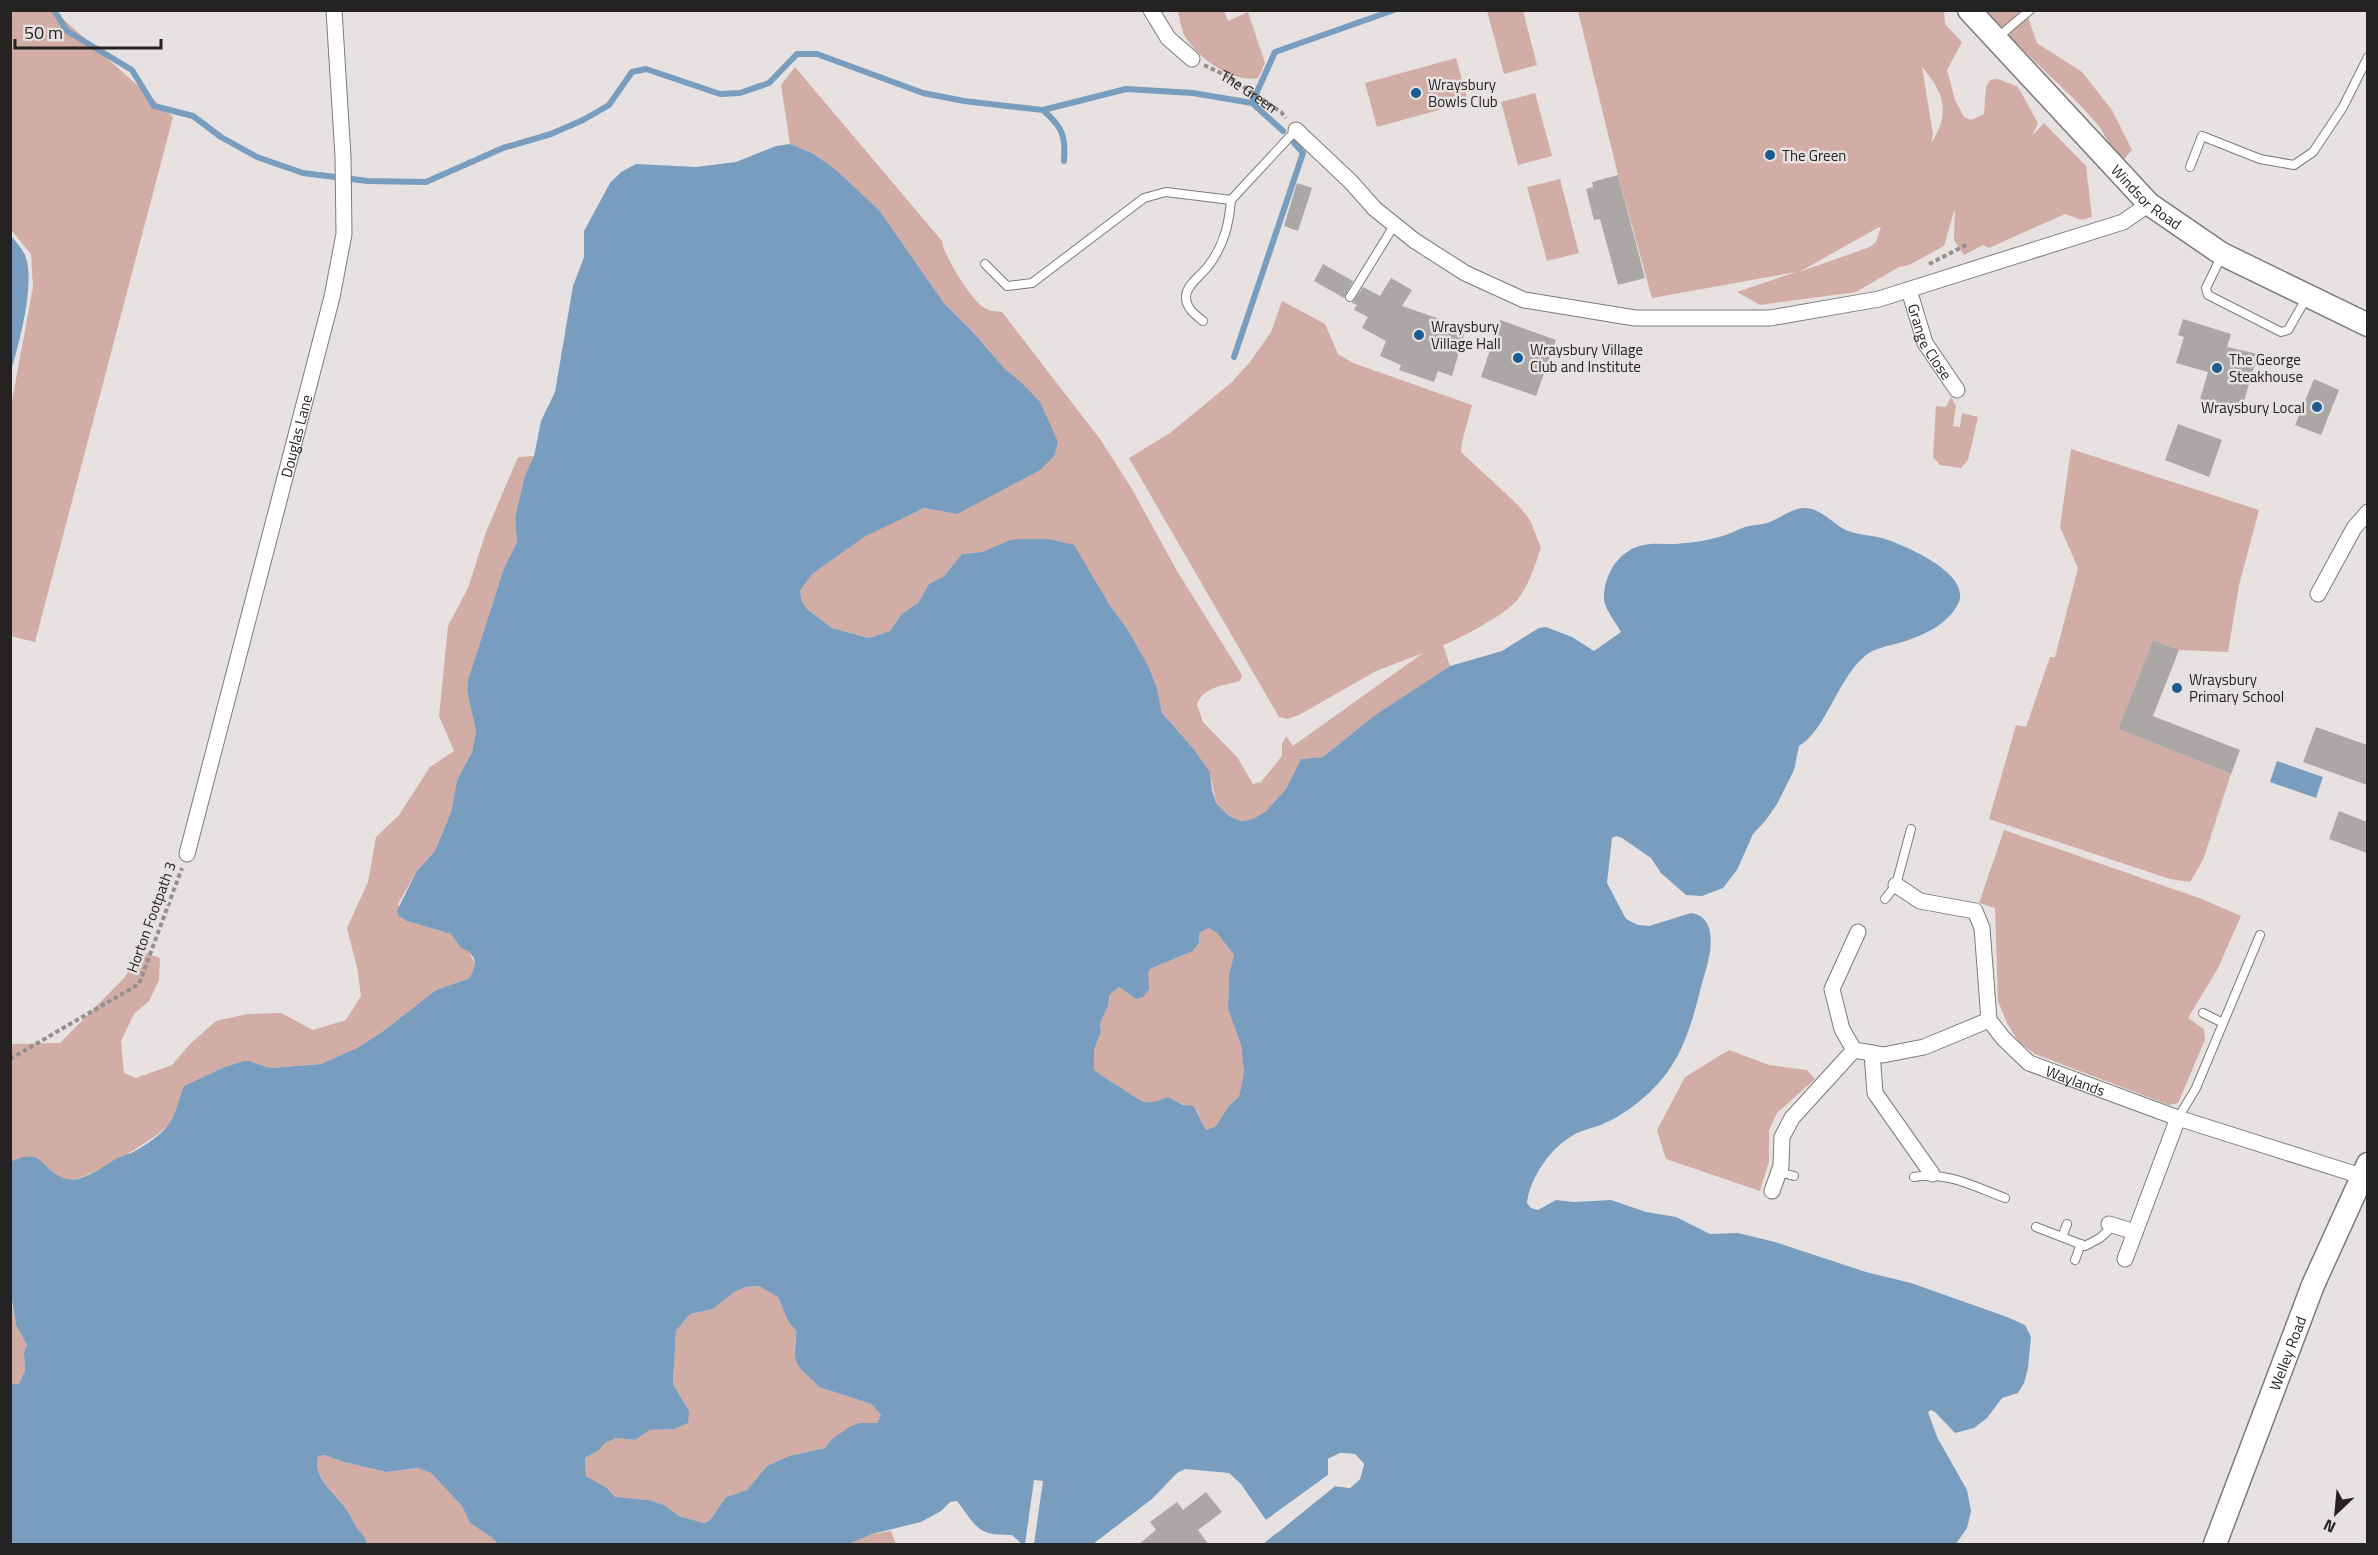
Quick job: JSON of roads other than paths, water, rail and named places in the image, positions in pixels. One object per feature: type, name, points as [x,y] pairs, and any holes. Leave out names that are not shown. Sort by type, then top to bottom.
[{"type":"main road","name":"Windsor Road","points":[[1969,10],[2150,204],[2222,254],[2367,325]]},
{"type":"main road","name":"Welley Road","points":[[2215,1545],[2313,1286],[2364,1170]]},
{"type":"street","name":"Douglas Lane","points":[[187,854],[332,297],[344,234],[343,157],[333,10]]},
{"type":"street","points":[[1151,10],[1168,38],[1192,59]]},
{"type":"street","points":[[1296,130],[1351,182],[1375,209],[1415,241],[1465,273],[1524,300],[1635,318],[1770,318],[1879,299],[2123,222],[2150,204]]},
{"type":"street","name":"Grange Close","points":[[1909,290],[1925,343],[1957,390]]},
{"type":"street","points":[[2318,594],[2354,528],[2367,512]]},
{"type":"street","points":[[1854,1050],[1883,1055],[1924,1047],[1989,1020],[1982,928],[1975,911],[1920,901],[1896,885]]},
{"type":"street","points":[[1854,1050],[1842,1029],[1832,989],[1858,933]]},
{"type":"street","name":"Waylands","points":[[1989,1020],[2003,1038],[2029,1063],[2178,1119],[2364,1170]]},
{"type":"street","points":[[1772,1191],[1786,1174],[1782,1137],[1792,1118],[1854,1050]]},
{"type":"street","points":[[1872,1053],[1875,1093],[1932,1174]]},
{"type":"street","points":[[2125,1259],[2178,1119]]},
{"type":"street","points":[[2112,1224],[2135,1232]]},
{"type":"lane","points":[[1996,39],[2030,10]]},
{"type":"lane","points":[[2190,167],[2202,135],[2260,159],[2294,165],[2313,152],[2343,107],[2367,57]]},
{"type":"lane","points":[[1203,321],[1189,308],[1186,297],[1188,288],[1209,266],[1223,241],[1228,225],[1231,200],[1296,130]]},
{"type":"lane","points":[[985,264],[1007,286],[1032,283],[1144,198],[1166,192],[1231,200]]},
{"type":"lane","points":[[1350,297],[1395,224]]},
{"type":"lane","points":[[2222,254],[2206,288],[2208,295],[2217,301],[2281,332],[2288,330],[2308,296]]},
{"type":"lane","points":[[1885,899],[1896,885],[1911,829]]},
{"type":"lane","points":[[2178,1119],[2196,1088],[2260,935]]},
{"type":"lane","points":[[2203,1012],[2223,1023]]},
{"type":"lane","points":[[1914,1177],[1932,1174],[2006,1198]]},
{"type":"lane","points":[[2062,1237],[2067,1224]]},
{"type":"lane","points":[[2036,1227],[2085,1246],[2100,1238],[2112,1224]]},
{"type":"lane","points":[[2075,1260],[2081,1244]]},
{"type":"water","points":[[790,144],[812,153],[834,168],[879,210],[944,303],[1005,369],[1040,402],[1058,442],[1054,456],[1040,470],[957,514],[924,508],[864,537],[812,574],[800,591],[802,602],[807,609],[832,628],[869,638],[890,631],[902,614],[918,603],[929,584],[944,576],[962,554],[982,552],[1010,540],[1019,539],[1049,539],[1074,545],[1148,666],[1157,688],[1162,713],[1193,748],[1210,772],[1216,803],[1229,816],[1241,821],[1253,819],[1266,811],[1286,789],[1301,759],[1323,757],[1375,715],[1450,666],[1502,651],[1539,628],[1546,627],[1572,637],[1594,651],[1621,632],[1606,608],[1604,591],[1614,565],[1634,548],[1647,544],[1697,542],[1726,535],[1745,527],[1767,523],[1795,510],[1805,508],[1822,514],[1848,531],[1883,538],[1909,549],[1948,573],[1960,593],[1958,604],[1948,618],[1933,629],[1916,637],[1873,651],[1856,666],[1817,728],[1799,746],[1794,770],[1777,804],[1753,834],[1737,870],[1723,888],[1702,896],[1686,895],[1661,873],[1651,858],[1622,838],[1616,836],[1612,838],[1607,883],[1626,919],[1638,925],[1649,926],[1691,913],[1698,915],[1709,927],[1711,946],[1708,961],[1689,1030],[1670,1069],[1650,1092],[1629,1109],[1605,1123],[1575,1134],[1558,1147],[1537,1173],[1527,1203],[1531,1208],[1538,1210],[1556,1200],[1574,1202],[1611,1200],[1646,1212],[1676,1217],[1710,1234],[1738,1233],[1775,1242],[1866,1272],[1911,1283],[2025,1325],[2031,1337],[2028,1368],[2024,1383],[2018,1393],[2002,1398],[1987,1418],[1974,1428],[1955,1433],[1935,1412],[1931,1410],[1928,1412],[1937,1437],[1967,1490],[1971,1511],[1967,1528],[1956,1544],[1263,1544],[1335,1486],[1350,1488],[1360,1479],[1364,1464],[1355,1454],[1340,1453],[1328,1459],[1328,1475],[1266,1520],[1241,1484],[1229,1473],[1185,1469],[1177,1473],[1152,1499],[1093,1544],[1022,1544],[1012,1535],[1000,1535],[979,1528],[957,1501],[950,1502],[941,1511],[921,1522],[872,1534],[849,1544],[498,1544],[470,1523],[462,1506],[431,1473],[418,1468],[386,1472],[324,1455],[318,1456],[317,1464],[322,1479],[348,1512],[367,1544],[11,1544],[11,1384],[19,1384],[25,1370],[24,1352],[27,1345],[16,1325],[11,1294],[10,1162],[30,1156],[37,1158],[58,1176],[73,1180],[86,1176],[153,1140],[168,1125],[184,1086],[243,1061],[270,1068],[321,1064],[357,1048],[382,1032],[436,990],[470,978],[475,964],[474,958],[461,948],[451,934],[407,921],[399,916],[397,911],[416,872],[435,851],[451,812],[457,780],[472,752],[476,731],[467,691],[468,680],[504,568],[517,542],[515,517],[525,475],[534,456],[541,421],[555,392],[573,286],[584,257],[584,231],[610,183],[621,172],[636,164],[696,167],[736,162],[776,146]],"holes":[[[1209,928],[1217,933],[1234,955],[1229,974],[1228,1009],[1241,1045],[1244,1073],[1239,1096],[1228,1107],[1216,1126],[1207,1130],[1193,1106],[1183,1105],[1168,1097],[1154,1102],[1144,1102],[1098,1073],[1094,1070],[1094,1050],[1110,994],[1119,987],[1136,999],[1143,997],[1149,989],[1150,969],[1193,951],[1199,943],[1199,933]],[[759,1286],[778,1297],[788,1321],[796,1331],[795,1356],[801,1370],[819,1387],[871,1404],[881,1415],[877,1423],[860,1423],[851,1426],[832,1439],[825,1448],[789,1456],[767,1466],[747,1490],[726,1497],[710,1520],[704,1523],[679,1516],[664,1505],[649,1500],[615,1497],[607,1488],[586,1476],[585,1458],[599,1450],[605,1443],[616,1438],[635,1440],[650,1430],[674,1429],[688,1423],[689,1411],[673,1384],[676,1331],[690,1314],[713,1309],[734,1292],[746,1287]]]},
{"type":"water","points":[[11,236],[25,255],[29,280],[25,313],[11,371]]},
{"type":"water","points":[[2277,761],[2323,777],[2316,798],[2270,782]]},
{"type":"waterway","points":[[54,10],[67,31],[132,70],[154,106],[193,116],[221,137],[257,157],[303,173],[368,181],[426,182],[503,148],[551,134],[609,105],[632,72],[646,69],[720,94],[740,93],[769,83],[797,54],[817,54],[923,93],[964,101],[1043,110],[1126,89],[1193,93],[1252,103],[1283,131]]},
{"type":"waterway","points":[[1252,103],[1275,52],[1394,10]]},
{"type":"waterway","points":[[1043,110],[1059,127],[1064,144],[1064,161]]},
{"type":"waterway","points":[[1234,357],[1303,153],[1294,143]]},
{"type":"place","name":"Wraysbury Bowls Club","points":[[1416,93]]},
{"type":"place","name":"The Green","points":[[1770,155]]},
{"type":"place","name":"Wraysbury Village Hall","points":[[1419,335]]},
{"type":"place","name":"Wraysbury Village Club and Institute","points":[[1518,358]]},
{"type":"place","name":"The George Steakhouse","points":[[2217,368]]},
{"type":"place","name":"Wraysbury Local","points":[[2317,407]]},
{"type":"place","name":"Wraysbury Primary School","points":[[2177,688]]}]
